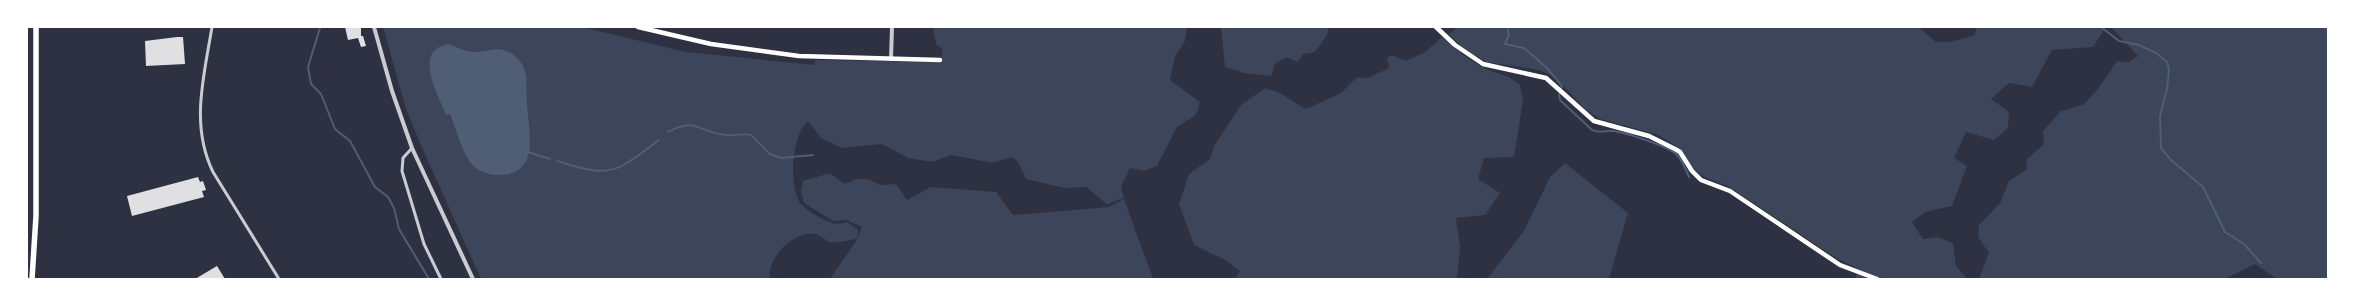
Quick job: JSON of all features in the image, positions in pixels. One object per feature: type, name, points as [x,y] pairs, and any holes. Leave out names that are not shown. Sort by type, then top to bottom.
[{"type":"highway","points":[[32,279],[36,216],[36,27]]},
{"type":"main road","points":[[638,27],[697,41],[764,52],[840,59],[940,60]]},
{"type":"main road","points":[[1436,27],[1455,45],[1483,64],[1546,78],[1594,121],[1649,136],[1675,149],[1680,152],[1692,171],[1701,180],[1730,191],[1840,265],[1878,279]]},
{"type":"street","points":[[212,27],[199,108],[205,154],[213,172],[279,279]]},
{"type":"street","points":[[374,27],[392,91],[412,148],[472,279]]},
{"type":"street","points":[[891,59],[892,27]]},
{"type":"street","points":[[412,148],[403,158],[402,171],[424,244],[441,279]]},
{"type":"shaded area","points":[[383,27],[582,27],[686,52],[815,65],[815,60],[940,62],[943,50],[936,44],[933,29],[937,27],[1187,27],[1185,41],[1175,56],[1170,80],[1200,102],[1196,115],[1177,127],[1157,166],[1144,171],[1130,168],[1121,187],[1124,198],[1107,204],[1086,187],[1064,188],[1026,179],[1018,162],[1012,157],[992,163],[952,155],[932,162],[908,158],[882,144],[842,148],[821,138],[808,121],[798,137],[795,148],[793,171],[799,201],[809,211],[828,222],[840,224],[847,222],[858,230],[857,238],[843,242],[829,242],[819,235],[807,234],[790,241],[772,263],[770,279],[481,279],[405,106]]},
{"type":"shaded area","points":[[1221,27],[1329,27],[1327,35],[1315,52],[1303,54],[1298,62],[1286,57],[1275,64],[1271,76],[1244,73],[1225,67]]},
{"type":"shaded area","points":[[1457,27],[1919,27],[1936,42],[1951,42],[1975,35],[1976,27],[2106,27],[2093,47],[2052,50],[2032,87],[2009,83],[1991,99],[2009,112],[2008,128],[1994,140],[1966,132],[1954,158],[1967,166],[1952,206],[1925,212],[1912,222],[1923,239],[1937,237],[1953,243],[1956,266],[1967,279],[1856,279],[1857,268],[1836,258],[1728,186],[1706,178],[1695,171],[1680,149],[1659,135],[1600,119],[1585,109],[1555,77],[1539,70],[1486,62],[1463,48],[1449,34]]},
{"type":"shaded area","points":[[2111,27],[2328,27],[2328,279],[2277,279],[2255,264],[2225,279],[1979,279],[1989,253],[1978,237],[1979,225],[2000,203],[2009,181],[2027,169],[2026,160],[2044,144],[2043,131],[2061,111],[2083,105],[2098,89],[2117,61],[2129,62],[2138,56]]},
{"type":"shaded area","points":[[1442,37],[1476,64],[1515,81],[1520,85],[1523,100],[1514,157],[1484,158],[1478,179],[1500,193],[1485,215],[1456,218],[1460,247],[1457,279],[1235,279],[1240,271],[1225,260],[1194,245],[1179,204],[1189,174],[1210,159],[1214,146],[1241,105],[1265,88],[1278,92],[1306,109],[1341,93],[1357,77],[1368,78],[1389,68],[1387,58],[1392,55],[1406,61],[1425,52]]},
{"type":"shaded area","points":[[449,44],[462,50],[472,52],[501,49],[511,53],[521,62],[526,73],[530,140],[526,161],[520,169],[510,173],[496,175],[489,174],[482,172],[472,165],[467,157],[450,114],[446,115],[431,74],[430,64],[432,55],[438,48]]},
{"type":"shaded area","points":[[1565,163],[1628,213],[1609,279],[1487,279],[1524,231],[1550,177]]},
{"type":"shaded area","points":[[830,173],[844,184],[856,179],[868,179],[880,185],[896,184],[907,200],[931,187],[996,192],[1013,215],[1109,207],[1124,199],[1153,279],[830,279],[856,241],[862,227],[846,220],[833,221],[804,203],[801,191],[803,181]]},
{"type":"building","points":[[345,27],[361,27],[361,36],[363,36],[366,46],[361,47],[358,38],[348,40]]},
{"type":"building","points":[[183,37],[185,64],[146,66],[145,41]]},
{"type":"building","points":[[198,177],[200,182],[203,181],[206,190],[202,191],[204,197],[132,216],[127,196]]},
{"type":"building","points":[[217,266],[225,279],[195,279]]},
{"type":"waterway","points":[[1507,27],[1509,35],[1505,44],[1524,48],[1547,68],[1562,86],[1559,95],[1560,100],[1592,130],[1598,132],[1619,132],[1666,148],[1679,157],[1689,177]]},
{"type":"waterway","points":[[2101,27],[2119,41],[2139,45],[2156,53],[2167,62],[2169,70],[2167,89],[2160,116],[2161,148],[2171,160],[2203,187],[2225,232],[2244,244],[2261,263]]},
{"type":"waterway","points":[[320,28],[308,67],[311,84],[321,94],[335,129],[350,141],[375,187],[388,197],[394,208],[399,229],[429,279]]},
{"type":"waterway","points":[[668,132],[678,127],[692,125],[717,134],[751,135],[770,154],[781,158],[813,155]]},
{"type":"waterway","points":[[557,161],[589,170],[611,170],[632,160],[659,140]]},
{"type":"waterway","points":[[528,152],[550,159]]}]
